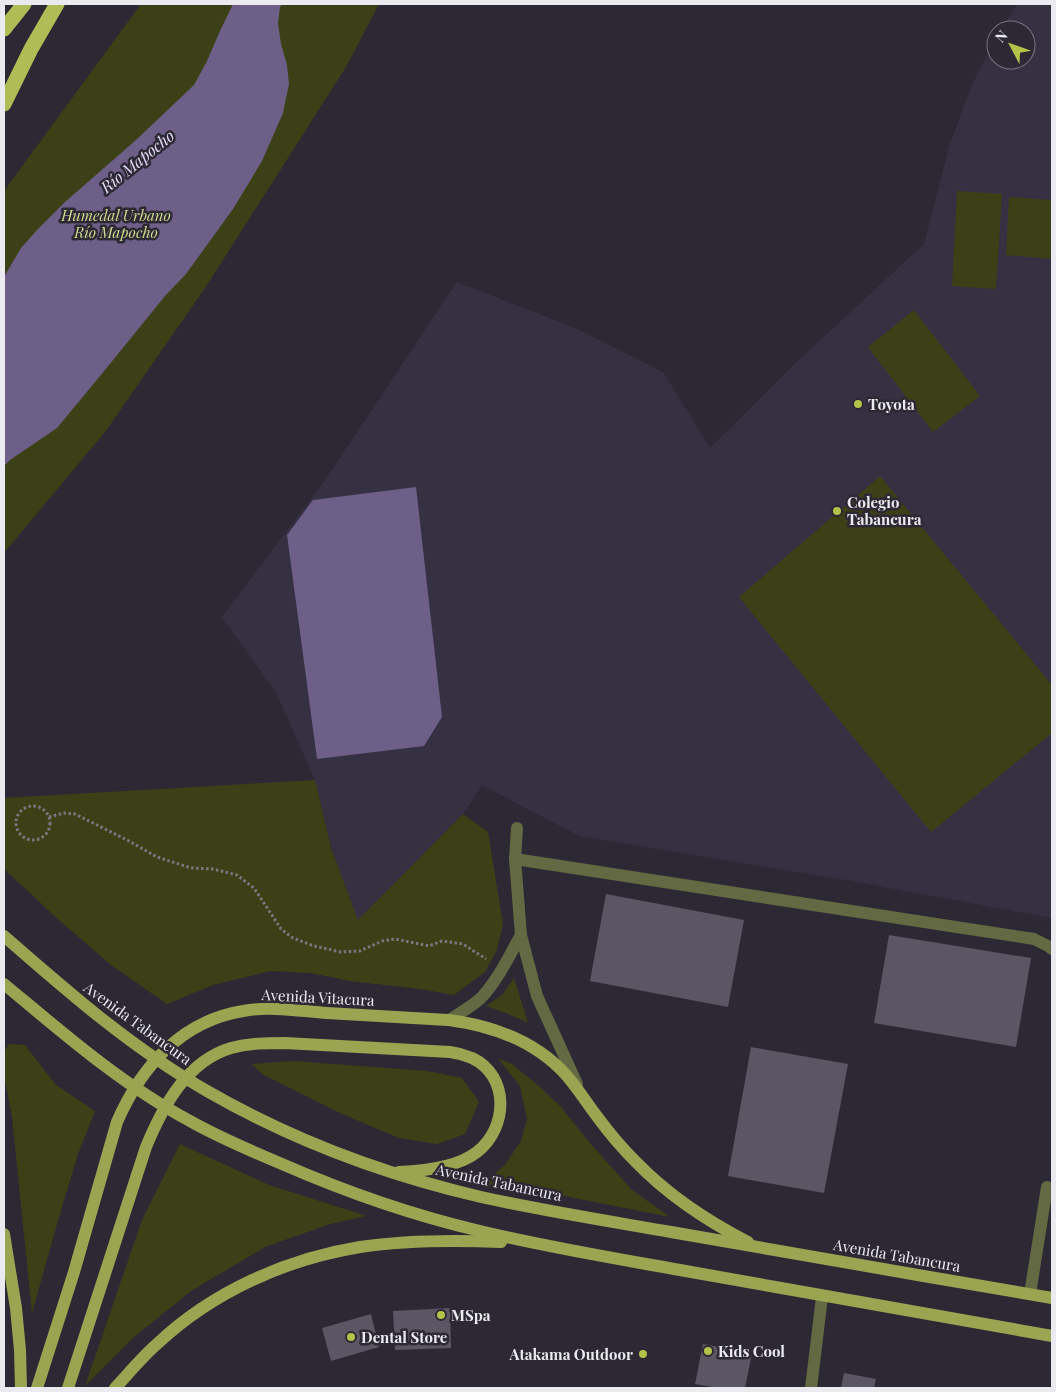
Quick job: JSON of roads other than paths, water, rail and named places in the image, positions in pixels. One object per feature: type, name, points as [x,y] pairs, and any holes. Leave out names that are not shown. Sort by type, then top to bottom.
[{"type":"highway","points":[[4,29],[24,4]]},
{"type":"highway","points":[[4,104],[57,4]]},
{"type":"main road","name":"Avenida Tabancura","points":[[4,936],[88,1008],[152,1056],[208,1092],[296,1136],[391,1172],[490,1199],[1052,1298]]},
{"type":"main road","points":[[4,984],[144,1094],[191,1122],[241,1147],[351,1192],[470,1229],[545,1245],[822,1297],[1052,1336]]},
{"type":"main road","name":"Avenida Vitacura","points":[[37,1388],[74,1272],[117,1122],[136,1084],[166,1049],[186,1033],[208,1020],[244,1011],[279,1010],[449,1020],[489,1027],[508,1034],[527,1044],[560,1069],[617,1142],[637,1164],[666,1189],[695,1212],[727,1231],[762,1248]]},
{"type":"main road","points":[[68,1388],[146,1147],[165,1106],[190,1073],[205,1060],[232,1048],[266,1043],[285,1043],[450,1052],[468,1056],[484,1066],[498,1086],[501,1098],[498,1121],[486,1143],[477,1152],[458,1162],[414,1172],[391,1172]]},
{"type":"main road","points":[[4,1234],[16,1308],[21,1388]]},
{"type":"main road","points":[[116,1388],[143,1357],[182,1322],[235,1288],[296,1263],[360,1247],[410,1242],[460,1240],[545,1245]]},
{"type":"street","points":[[517,828],[515,859],[521,935],[537,996],[581,1094]]},
{"type":"street","points":[[515,859],[1034,939],[1052,950]]},
{"type":"street","points":[[449,1020],[468,1009],[481,997],[501,969],[521,935]]},
{"type":"street","points":[[1030,1294],[1047,1186]]},
{"type":"street","points":[[812,1388],[822,1297]]},
{"type":"water","name":"Río Mapocho","points":[[233,4],[282,4],[278,23],[289,84],[283,113],[262,161],[233,209],[186,274],[165,296],[57,428],[4,466],[4,277],[21,248],[38,229],[65,202],[136,140],[194,85]]},
{"type":"water","points":[[416,487],[442,717],[424,746],[317,759],[287,535],[313,500]]},
{"type":"place","name":"Toyota","points":[[858,404]]},
{"type":"place","name":"Colegio Tabancura","points":[[837,511]]},
{"type":"place","name":"MSpa","points":[[441,1315]]},
{"type":"place","name":"Dental Store","points":[[351,1337]]},
{"type":"place","name":"Kids Cool","points":[[708,1351]]},
{"type":"place","name":"Atakama Outdoor","points":[[643,1354]]},
{"type":"park label","name":"Humedal Urbano Río Mapocho","points":[[116,224]]}]
